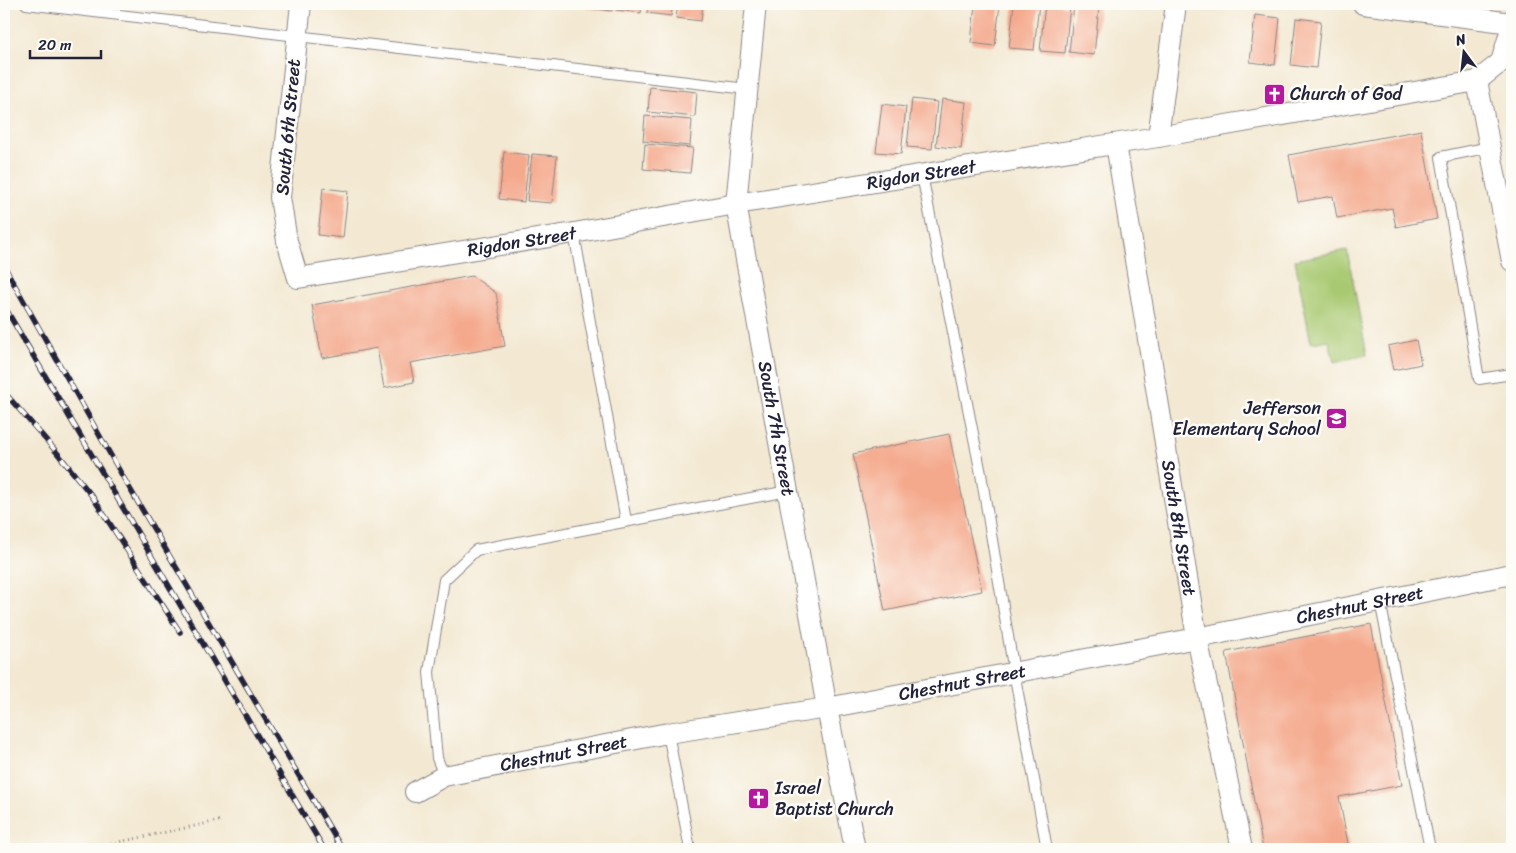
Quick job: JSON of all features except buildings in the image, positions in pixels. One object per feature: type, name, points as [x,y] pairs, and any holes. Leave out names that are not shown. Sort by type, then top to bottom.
[{"type":"street","name":"South 6th Street","points":[[298,278],[287,241],[280,196],[301,4]]},
{"type":"street","name":"South 7th Street","points":[[756,4],[736,204],[827,708],[855,849]]},
{"type":"street","points":[[1158,137],[1176,4]]},
{"type":"street","points":[[1363,4],[1512,24],[1501,62],[1477,82],[1512,261]]},
{"type":"street","name":"Rigdon Street","points":[[298,278],[574,233],[736,204],[1116,144],[1477,82]]},
{"type":"street","name":"South 8th Street","points":[[1116,144],[1197,638],[1242,849]]},
{"type":"street","name":"Chestnut Street","points":[[415,792],[444,776],[668,733],[827,708],[1197,638],[1512,574]]},
{"type":"lane","points":[[26,4],[747,89]]},
{"type":"lane","points":[[1490,147],[1441,157],[1479,379],[1512,374]]},
{"type":"lane","points":[[922,175],[981,474],[1014,672],[1047,849]]},
{"type":"lane","points":[[574,233],[626,521]]},
{"type":"lane","points":[[444,776],[437,758],[429,672],[444,580],[476,550],[788,491]]},
{"type":"lane","points":[[1380,601],[1430,849]]},
{"type":"lane","points":[[668,733],[690,849]]},
{"type":"path","points":[[86,849],[222,820]]},
{"type":"green space","points":[[1347,250],[1367,355],[1334,362],[1329,340],[1311,343],[1295,260]]},
{"type":"railway","points":[[4,266],[123,477],[342,849]]},
{"type":"railway","points":[[4,306],[324,849]]},
{"type":"railway","points":[[4,392],[92,496],[180,632]]},
{"type":"place","name":"Church of God","points":[[1274,94]]},
{"type":"place","name":"Jefferson Elementary School","points":[[1337,418]]},
{"type":"place","name":"Israel Baptist Church","points":[[759,798]]}]
